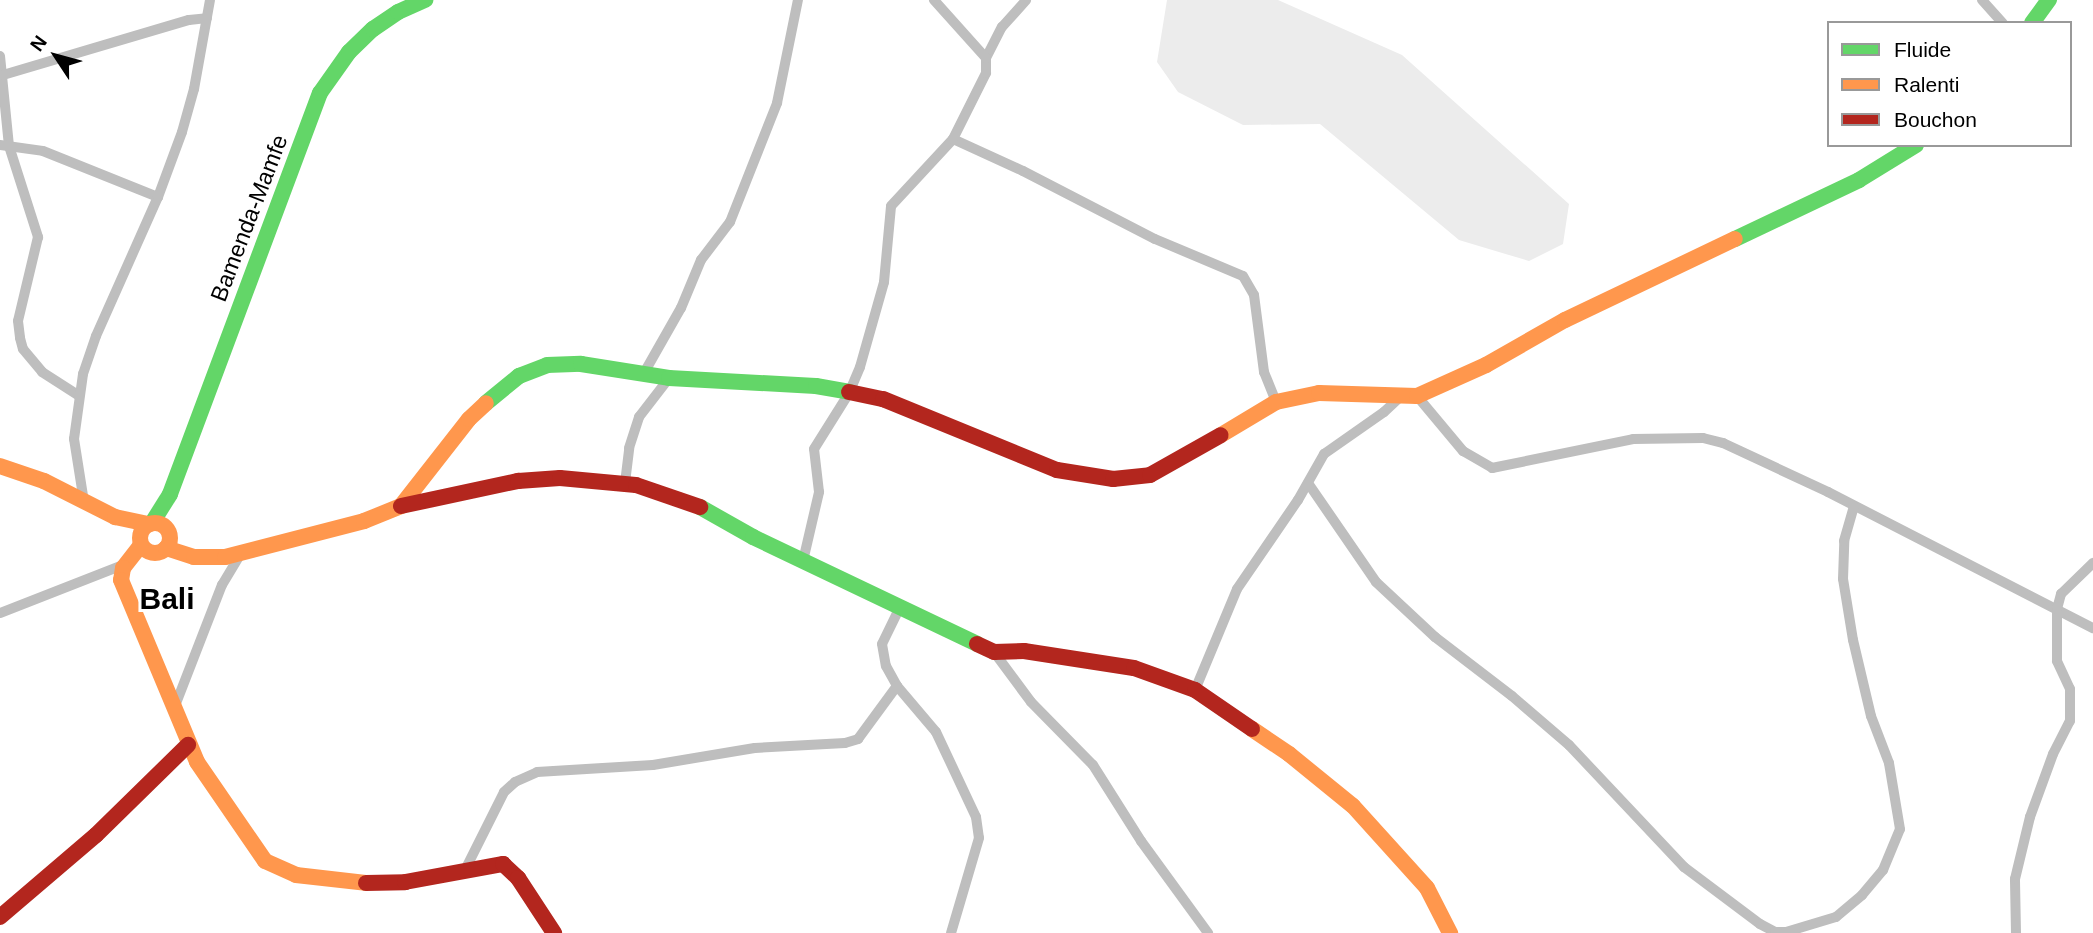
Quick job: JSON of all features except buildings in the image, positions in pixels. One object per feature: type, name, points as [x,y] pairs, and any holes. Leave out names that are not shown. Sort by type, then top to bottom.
[{"type":"main road","name":"Bamenda-Mamfe","points":[[125,564],[140,542],[140,533],[156,526],[170,494],[320,93],[349,52],[373,29],[398,12],[425,0]]},
{"type":"main road","points":[[2033,21],[2049,0]]},
{"type":"main road","points":[[401,506],[469,419],[496,393],[519,376],[547,365],[581,364],[669,378],[794,384],[883,399],[1040,465],[1113,479],[1150,475],[1173,465],[1276,402],[1319,393],[1409,396],[1486,365],[1565,320],[1859,180],[1913,147]]},
{"type":"main road","points":[[0,466],[34,477],[115,517],[156,526]]},
{"type":"main road","points":[[115,517],[150,552],[166,548],[205,559],[241,553],[364,521],[401,506],[518,481],[560,478],[625,483],[692,502],[753,537],[993,652],[1024,651],[1101,661],[1134,668],[1195,690],[1289,754],[1353,806],[1427,888],[1450,933]]},
{"type":"main road","name":"Bamenda-Mamfe","points":[[156,526],[169,542],[166,548]]},
{"type":"main road","points":[[125,564],[121,580],[175,706],[188,745],[255,850],[265,860],[287,872],[326,880],[369,883],[405,882],[495,863],[510,869],[554,933]]},
{"type":"main road","points":[[0,917],[96,835],[188,745]]},
{"type":"street","points":[[84,502],[74,439],[78,394],[96,336],[158,197],[191,100],[210,0]]},
{"type":"street","points":[[644,373],[681,308],[701,260],[730,222],[777,103],[797,0]]},
{"type":"street","points":[[934,0],[986,58]]},
{"type":"street","points":[[803,561],[819,492],[814,449],[849,393],[884,282],[891,206],[953,139],[986,72],[986,58],[1002,27],[1026,0]]},
{"type":"street","points":[[1982,0],[2001,21]]},
{"type":"street","points":[[3,75],[189,20],[207,18]]},
{"type":"street","points":[[0,56],[5,146],[38,237],[19,321],[20,338],[23,349],[42,372],[78,394]]},
{"type":"street","points":[[953,139],[1023,171],[1155,239],[1243,276],[1254,295],[1264,372],[1276,402]]},
{"type":"street","points":[[5,146],[43,151],[158,197]]},
{"type":"street","points":[[625,483],[629,448],[639,417],[669,378]]},
{"type":"street","points":[[1195,690],[1237,589],[1308,483],[1324,454],[1409,396],[1463,451],[1492,468],[1609,442],[1655,437],[1703,438],[1745,452],[2093,628]]},
{"type":"street","points":[[1308,483],[1376,582],[1435,638],[1512,695],[1569,745],[1684,867],[1760,924],[1775,932],[1786,932],[1836,917],[1862,895],[1883,870],[1900,828],[1889,763],[1871,716],[1855,650],[1843,579],[1844,541],[1854,506]]},
{"type":"street","points":[[175,706],[222,585],[241,553]]},
{"type":"street","points":[[2017,933],[2015,879],[2030,817],[2053,754],[2070,721],[2070,689],[2057,661],[2057,609],[2061,594],[2093,563]]},
{"type":"street","points":[[0,613],[125,564]]},
{"type":"street","points":[[900,607],[882,644],[886,666],[897,686],[936,732],[976,817],[979,838],[951,933]]},
{"type":"street","points":[[993,652],[1031,702],[1093,765],[1141,841],[1208,933]]},
{"type":"street","points":[[465,870],[504,792],[537,772],[653,765],[755,748],[845,743],[858,739],[897,686]]},
{"type":"shaded area","points":[[1167,0],[1278,0],[1402,55],[1569,204],[1563,244],[1529,261],[1459,240],[1320,124],[1243,125],[1178,92],[1157,62]]},
{"type":"traffic: fast","points":[[152,523],[170,494],[320,93],[349,52],[373,29],[398,12],[425,0]]},
{"type":"traffic: fast","points":[[2033,21],[2049,0]]},
{"type":"traffic: fast","points":[[1735,239],[1859,180],[1913,147]]},
{"type":"traffic: fast","points":[[486,403],[519,376],[547,365],[581,364],[669,378],[816,386],[849,392]]},
{"type":"traffic: fast","points":[[700,507],[753,537],[977,644]]},
{"type":"traffic: slow","points":[[1221,435],[1276,402],[1319,393],[1417,396],[1486,365],[1565,320],[1735,239]]},
{"type":"traffic: slow","points":[[166,548],[194,557],[225,557],[364,521],[401,506],[469,419],[486,403]]},
{"type":"traffic: slow","points":[[0,466],[44,481],[115,517],[149,524]]},
{"type":"traffic: slow","points":[[155,523],[161,524],[169,532],[170,538],[169,544],[161,552],[155,553],[149,552],[141,544],[140,538],[141,532],[149,524],[155,523]]},
{"type":"traffic: slow","points":[[141,545],[123,568],[121,580],[197,762],[265,861],[296,875],[366,883]]},
{"type":"traffic: slow","points":[[1252,729],[1289,754],[1353,806],[1427,888],[1450,933]]},
{"type":"traffic: jam","points":[[849,392],[883,399],[1057,470],[1113,479],[1150,475],[1221,435]]},
{"type":"traffic: jam","points":[[401,506],[518,481],[560,478],[636,485],[700,507]]},
{"type":"traffic: jam","points":[[977,644],[994,652],[1024,651],[1134,668],[1195,690],[1252,729]]},
{"type":"traffic: jam","points":[[0,917],[96,835],[188,745]]},
{"type":"traffic: jam","points":[[366,883],[405,882],[503,864],[518,878],[554,933]]},
{"type":"district","name":"Bali","points":[[167,599]]}]
